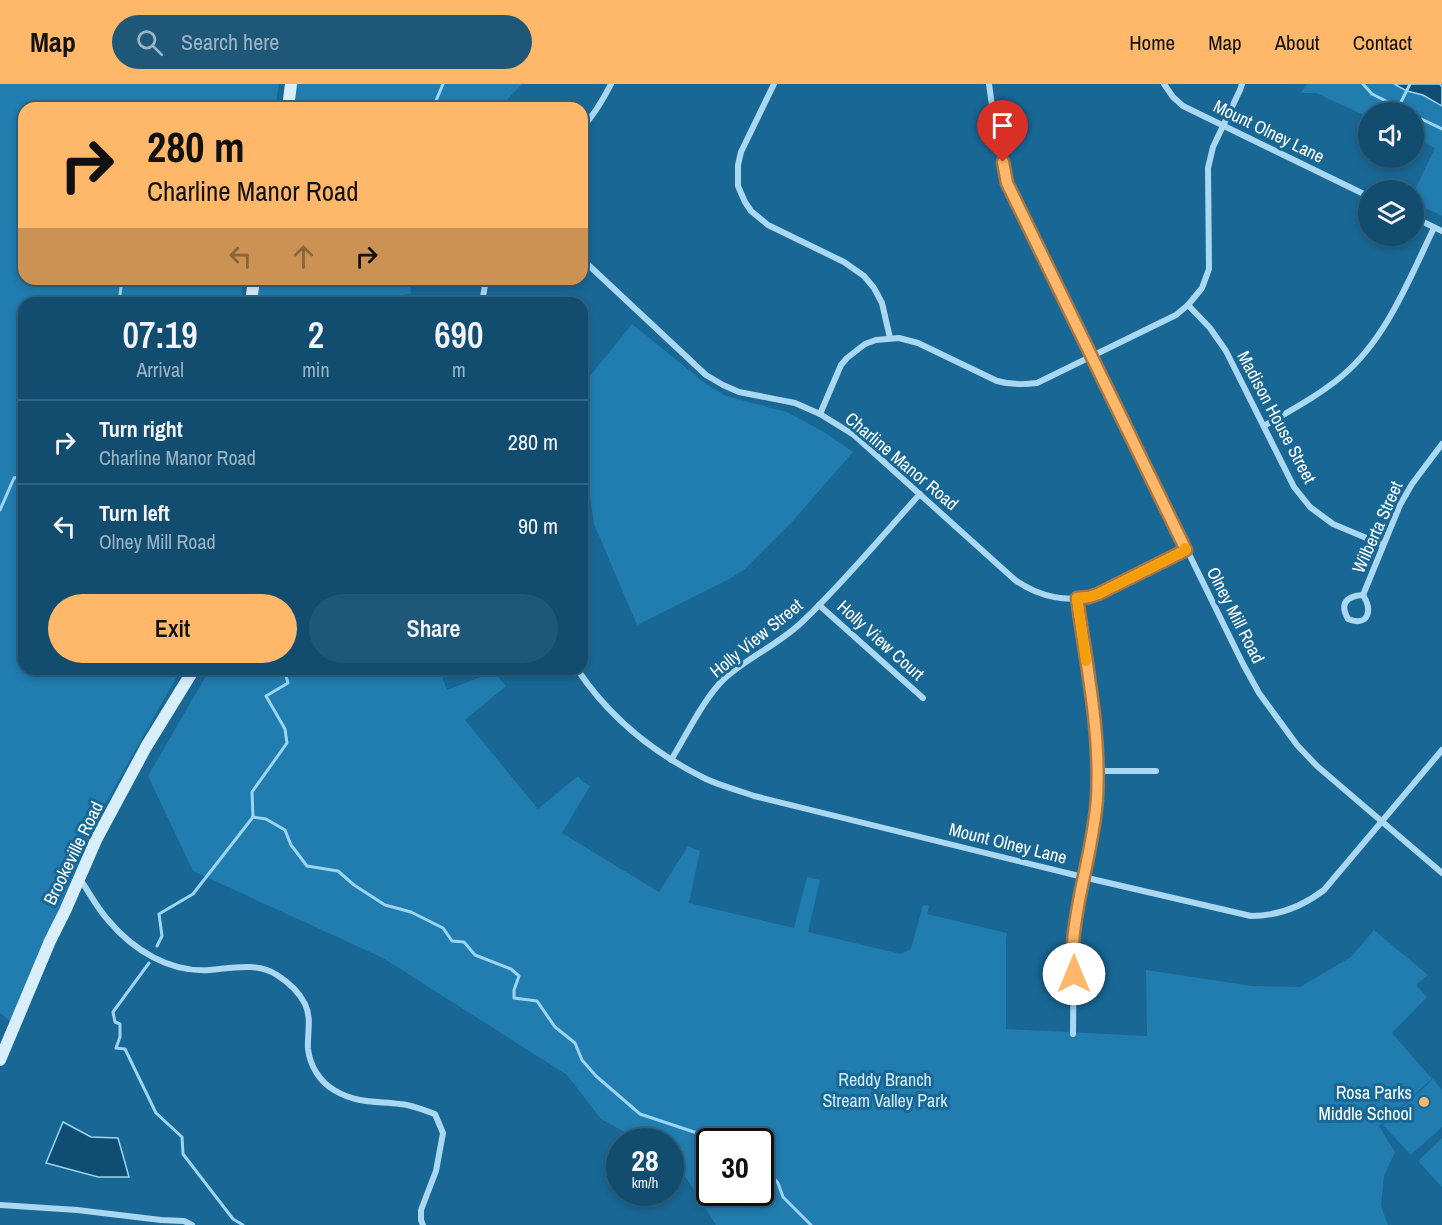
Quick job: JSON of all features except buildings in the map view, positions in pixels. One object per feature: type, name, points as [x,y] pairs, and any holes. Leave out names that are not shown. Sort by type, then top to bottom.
[{"type":"street","points":[[289,102],[291,84]]},
{"type":"street","points":[[588,120],[605,97],[611,84]]},
{"type":"street","points":[[774,84],[741,152],[738,165],[738,186],[745,202],[751,211],[768,225],[844,262],[864,276],[882,303],[890,338]]},
{"type":"street","name":"Olney Mill Road","points":[[989,84],[1007,183],[1186,550],[1259,693],[1291,737],[1317,766],[1442,873]]},
{"type":"street","name":"Mount Olney Lane","points":[[1164,84],[1173,98],[1184,106],[1358,191]]},
{"type":"street","points":[[820,414],[841,365],[865,344],[876,340],[898,338],[918,343],[997,381],[1022,385],[1037,383],[1176,315],[1202,288],[1209,269],[1208,168],[1213,147],[1242,84]]},
{"type":"street","points":[[1424,223],[1442,231]]},
{"type":"street","points":[[1264,426],[1322,392],[1363,355],[1391,316],[1434,228]]},
{"type":"street","name":"Charline Manor Road","points":[[588,265],[706,375],[739,392],[795,404],[820,414],[854,435],[1024,587],[1056,598],[1089,597],[1186,550]]},
{"type":"street","name":"Madison House Street","points":[[1188,305],[1210,328],[1226,351],[1294,487],[1310,507],[1333,524],[1383,545]]},
{"type":"street","name":"Wilberta Street","points":[[1363,595],[1400,505],[1412,484],[1442,444]]},
{"type":"street","name":"Holly View Street","points":[[671,760],[708,699],[722,681],[791,633],[920,494]]},
{"type":"street","name":"Wilberta Street","points":[[1363,595],[1368,603],[1369,612],[1366,617],[1360,621],[1348,619],[1344,608],[1348,598],[1363,595]]},
{"type":"street","points":[[1073,1034],[1074,934],[1083,877],[1095,825],[1098,771],[1096,735],[1077,598]]},
{"type":"street","name":"Holly View Court","points":[[819,605],[923,698]]},
{"type":"street","name":"Brookeville Road","points":[[0,1060],[96,840],[147,747],[190,675]]},
{"type":"street","name":"Mount Olney Lane","points":[[581,675],[612,713],[671,760],[708,779],[754,796],[1251,916],[1286,912],[1311,900],[1324,890],[1442,750]]},
{"type":"street","points":[[1098,771],[1156,771]]},
{"type":"street","points":[[80,879],[107,920],[115,928],[145,953],[164,963],[193,971],[252,967],[275,973],[295,989],[308,1012],[308,1049],[311,1061],[323,1082],[334,1090],[351,1098],[368,1102],[402,1104],[435,1114],[443,1134],[436,1171],[421,1210],[423,1225]]},
{"type":"street","points":[[0,1205],[184,1221],[192,1225]]},
{"type":"green space","points":[[0,84],[279,84],[276,102],[18,102],[18,285],[242,285],[242,297],[18,297],[18,675],[178,675],[101,811],[10,1021],[0,1013]]},
{"type":"green space","points":[[290,84],[522,84],[505,102],[288,102]]},
{"type":"green space","points":[[1307,84],[1442,84],[1442,216],[1424,207],[1424,180],[1420,180],[1435,148],[1424,142],[1424,102],[1358,102],[1358,112],[1316,93],[1301,93]]},
{"type":"green space","points":[[254,285],[410,285],[411,294],[382,297],[252,297]]},
{"type":"green space","points":[[632,324],[706,384],[726,396],[787,412],[824,432],[853,452],[790,524],[745,569],[637,625],[594,524],[588,483],[588,379]]},
{"type":"green space","name":"Reddy Branch Stream Valley Park","points":[[207,675],[441,675],[447,690],[486,675],[498,675],[506,686],[465,720],[538,809],[578,776],[590,786],[562,833],[659,892],[688,846],[700,851],[689,903],[794,928],[807,877],[820,880],[808,932],[901,954],[911,949],[923,905],[929,906],[927,914],[1007,933],[1006,1029],[1147,1036],[1146,970],[1252,986],[1300,987],[1351,957],[1374,930],[1428,975],[1416,985],[1427,997],[1392,1033],[1432,1079],[1379,1126],[1395,1152],[1384,1176],[1381,1206],[1388,1225],[716,1225],[704,1206],[774,1206],[774,1128],[696,1128],[696,1193],[684,1175],[684,1128],[617,1128],[601,1119],[567,1075],[383,958],[193,871],[148,776]]},
{"type":"green space","points":[[1433,1079],[1442,1090],[1442,1127],[1411,1155],[1383,1125]]},
{"type":"green space","points":[[1442,1138],[1442,1187],[1418,1161]]},
{"type":"shaded area","points":[[1394,84],[1440,84],[1442,106],[1423,95],[1407,91]]},
{"type":"shaded area","points":[[63,1122],[91,1137],[118,1138],[129,1177],[98,1177],[46,1163]]},
{"type":"waterway","points":[[436,102],[443,84]]},
{"type":"waterway","points":[[1363,84],[1372,94],[1388,102]]},
{"type":"waterway","points":[[1401,102],[1410,84]]},
{"type":"waterway","points":[[1424,120],[1442,129]]},
{"type":"waterway","points":[[120,297],[123,285]]},
{"type":"waterway","points":[[0,510],[14,478],[18,477]]},
{"type":"waterway","points":[[157,946],[162,936],[159,914],[193,894],[253,817],[252,792],[287,743],[285,729],[266,696],[288,683],[286,675]]},
{"type":"waterway","points":[[253,817],[266,819],[285,830],[291,845],[307,866],[338,871],[354,885],[385,905],[411,912],[443,928],[452,941],[464,942],[475,955],[511,969],[519,976],[514,998],[537,1001],[555,1027],[575,1043],[582,1060],[596,1076],[640,1114],[696,1133]]},
{"type":"waterway","points":[[149,963],[113,1012],[115,1022],[120,1024],[120,1037],[116,1048],[125,1049],[156,1113],[182,1137],[183,1154],[233,1219],[243,1225]]},
{"type":"waterway","points":[[774,1178],[783,1197],[811,1225]]},
{"type":"slow traffic","points":[[1086,661],[1077,598],[1098,594],[1186,550],[1185,548]]},
{"type":"place","name":"Rosa Parks Middle School","points":[[1424,1102]]},
{"type":"route","points":[[1003,162],[1007,183],[1186,550],[1098,594],[1077,598],[1096,735],[1098,771],[1095,825],[1083,877],[1074,934],[1074,974]]}]
